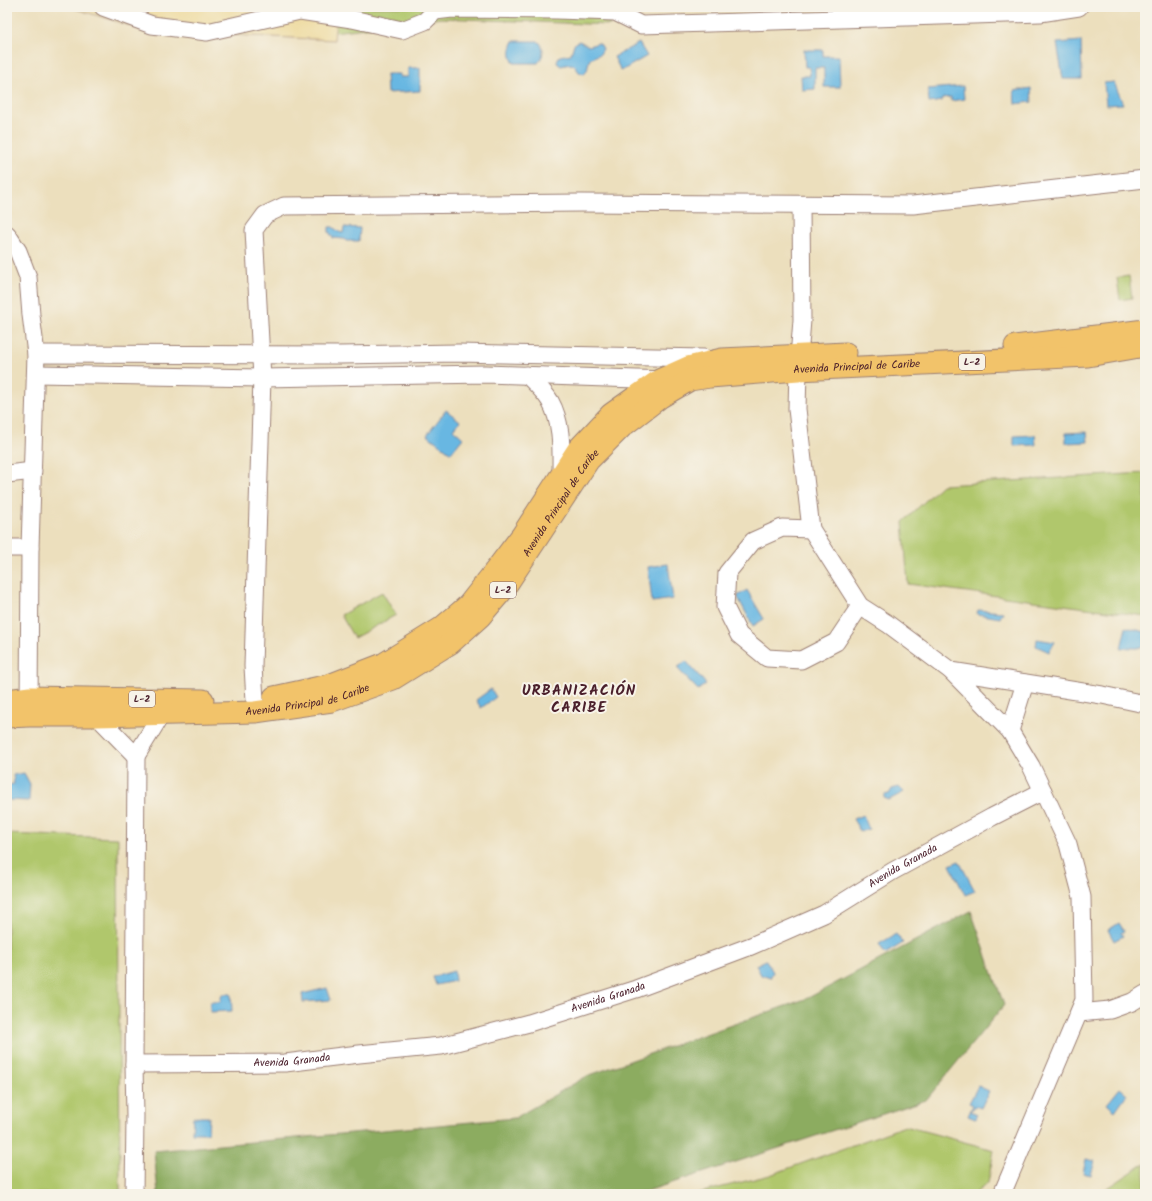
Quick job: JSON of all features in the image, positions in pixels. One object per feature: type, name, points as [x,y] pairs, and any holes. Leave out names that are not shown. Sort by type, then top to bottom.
[{"type":"main road","name":"Avenida Principal de Caribe","points":[[7,700],[29,706],[97,716],[161,715],[255,706],[332,701],[393,679],[451,643],[480,617],[504,589],[589,460],[622,427],[661,398],[690,380],[799,363],[1028,345],[1145,330]]},
{"type":"main road","name":"Avenida Principal de Caribe","points":[[7,717],[29,706],[255,706],[329,685],[383,664],[441,628],[468,605],[522,536],[578,449],[610,414],[659,380],[688,367],[722,359],[799,363],[1088,356],[1145,346]]},
{"type":"street","points":[[103,7],[152,26],[207,32],[300,11],[352,19],[402,30],[425,21],[436,11],[452,9],[615,12],[641,25],[1040,13],[1079,7]]},
{"type":"street","points":[[255,706],[253,666],[262,378],[254,230],[265,215],[284,206],[581,203],[914,205],[1145,179]]},
{"type":"street","points":[[801,205],[802,320],[797,409],[811,529],[860,606],[888,624],[951,671],[1010,731],[1031,766],[1068,844],[1082,897],[1084,1000],[1002,1194]]},
{"type":"street","points":[[7,234],[18,251],[28,277],[36,354],[30,548],[29,706]]},
{"type":"street","points":[[36,354],[340,356],[458,353],[722,359]]},
{"type":"street","points":[[36,374],[262,378],[486,374],[690,380]]},
{"type":"street","points":[[527,375],[550,400],[555,412],[559,425],[561,441],[561,476]]},
{"type":"street","points":[[7,474],[33,471]]},
{"type":"street","points":[[811,529],[782,528],[753,540],[727,573],[725,607],[739,635],[767,658],[801,660],[836,642],[860,606]]},
{"type":"street","points":[[7,548],[30,548]]},
{"type":"street","points":[[951,671],[1102,695],[1145,704]]},
{"type":"street","points":[[1010,731],[1025,683]]},
{"type":"street","points":[[134,1194],[136,756],[161,715]]},
{"type":"street","points":[[97,716],[136,756]]},
{"type":"street","name":"Avenida Granada","points":[[134,1064],[285,1063],[441,1046],[529,1023],[636,989],[751,946],[824,914],[893,871],[992,817],[1043,792]]},
{"type":"street","points":[[1079,1013],[1110,1010],[1132,1002],[1145,994]]},
{"type":"green space","points":[[336,7],[611,7],[610,25],[441,18],[334,32]]},
{"type":"green space","points":[[1129,276],[1132,298],[1120,300],[1117,278]]},
{"type":"green space","points":[[1145,473],[1145,616],[908,584],[903,522],[942,485]]},
{"type":"green space","points":[[382,592],[396,615],[354,638],[341,615]]},
{"type":"green space","points":[[7,834],[118,838],[120,1194],[7,1194]]},
{"type":"green space","points":[[971,911],[1004,1005],[926,1100],[638,1194],[158,1194],[154,1151],[515,1118],[587,1076],[808,998]]},
{"type":"green space","points":[[905,1126],[994,1150],[988,1183],[974,1194],[695,1194],[770,1175]]},
{"type":"green space","points":[[1145,1163],[1145,1194],[1105,1194],[1105,1190]]},
{"type":"sand","points":[[70,7],[337,7],[334,40],[140,29]]},
{"type":"water","points":[[514,41],[538,41],[542,46],[543,52],[538,63],[514,63],[511,57],[511,52]]},
{"type":"water","points":[[579,41],[589,46],[598,43],[603,49],[600,54],[590,59],[587,71],[584,74],[579,72],[574,65],[570,64],[561,66],[557,63],[560,56],[571,54],[574,44]]},
{"type":"water","points":[[1081,41],[1082,79],[1063,79],[1057,43]]},
{"type":"water","points":[[639,43],[647,56],[621,71],[614,57]]},
{"type":"water","points":[[804,50],[823,50],[823,56],[839,56],[840,87],[824,87],[824,68],[815,68],[815,89],[802,90],[801,76],[810,76],[809,67],[805,67]]},
{"type":"water","points":[[408,68],[420,68],[420,91],[387,93],[386,74],[400,74],[400,77],[408,77]]},
{"type":"water","points":[[1114,82],[1123,104],[1106,105],[1104,83]]},
{"type":"water","points":[[963,86],[964,99],[951,101],[951,97],[943,98],[942,101],[929,103],[928,89]]},
{"type":"water","points":[[1031,88],[1032,102],[1015,104],[1014,91]]},
{"type":"water","points":[[329,227],[333,227],[339,232],[343,233],[344,227],[360,228],[359,241],[346,241],[344,239],[333,238],[329,232]]},
{"type":"water","points":[[446,410],[460,421],[453,429],[463,438],[451,453],[427,435]]},
{"type":"water","points":[[1087,432],[1088,442],[1066,443],[1066,433]]},
{"type":"water","points":[[1035,435],[1036,445],[1014,446],[1014,436]]},
{"type":"water","points":[[668,564],[673,599],[652,602],[648,567]]},
{"type":"water","points":[[747,590],[764,619],[753,626],[737,596]]},
{"type":"water","points":[[978,610],[1003,612],[1000,618],[977,614]]},
{"type":"water","points":[[1126,627],[1145,632],[1145,646],[1137,648],[1121,648]]},
{"type":"water","points":[[1037,639],[1055,642],[1049,652],[1036,646]]},
{"type":"water","points":[[686,661],[706,684],[698,690],[677,668]]},
{"type":"water","points":[[491,689],[496,697],[481,708],[476,700]]},
{"type":"water","points":[[24,773],[30,784],[29,801],[7,800],[7,785],[14,784],[13,775]]},
{"type":"water","points":[[899,787],[904,792],[889,800],[884,798],[884,795],[889,794],[892,789]]},
{"type":"water","points":[[863,815],[869,829],[860,831],[853,819]]},
{"type":"water","points":[[959,861],[975,891],[965,895],[950,865]]},
{"type":"water","points":[[1119,923],[1124,931],[1121,933],[1123,936],[1114,941],[1108,930]]},
{"type":"water","points":[[896,934],[903,943],[885,954],[879,944]]},
{"type":"water","points":[[766,960],[773,972],[770,978],[761,975],[756,965]]},
{"type":"water","points":[[454,971],[455,981],[436,985],[433,977]]},
{"type":"water","points":[[327,988],[331,1000],[303,1002],[302,994]]},
{"type":"water","points":[[222,994],[231,994],[232,1011],[210,1012],[210,1002],[220,1002]]},
{"type":"water","points":[[978,1086],[989,1091],[981,1108],[975,1106],[971,1111],[977,1114],[975,1119],[968,1116],[973,1105],[969,1103]]},
{"type":"water","points":[[1120,1088],[1127,1094],[1115,1111],[1107,1104]]},
{"type":"water","points":[[193,1117],[209,1117],[208,1133],[192,1133]]},
{"type":"water","points":[[1086,1159],[1095,1161],[1091,1175],[1083,1173]]},
{"type":"district","name":"URBANIZACIÓN CARIBE","points":[[579,700]]}]
